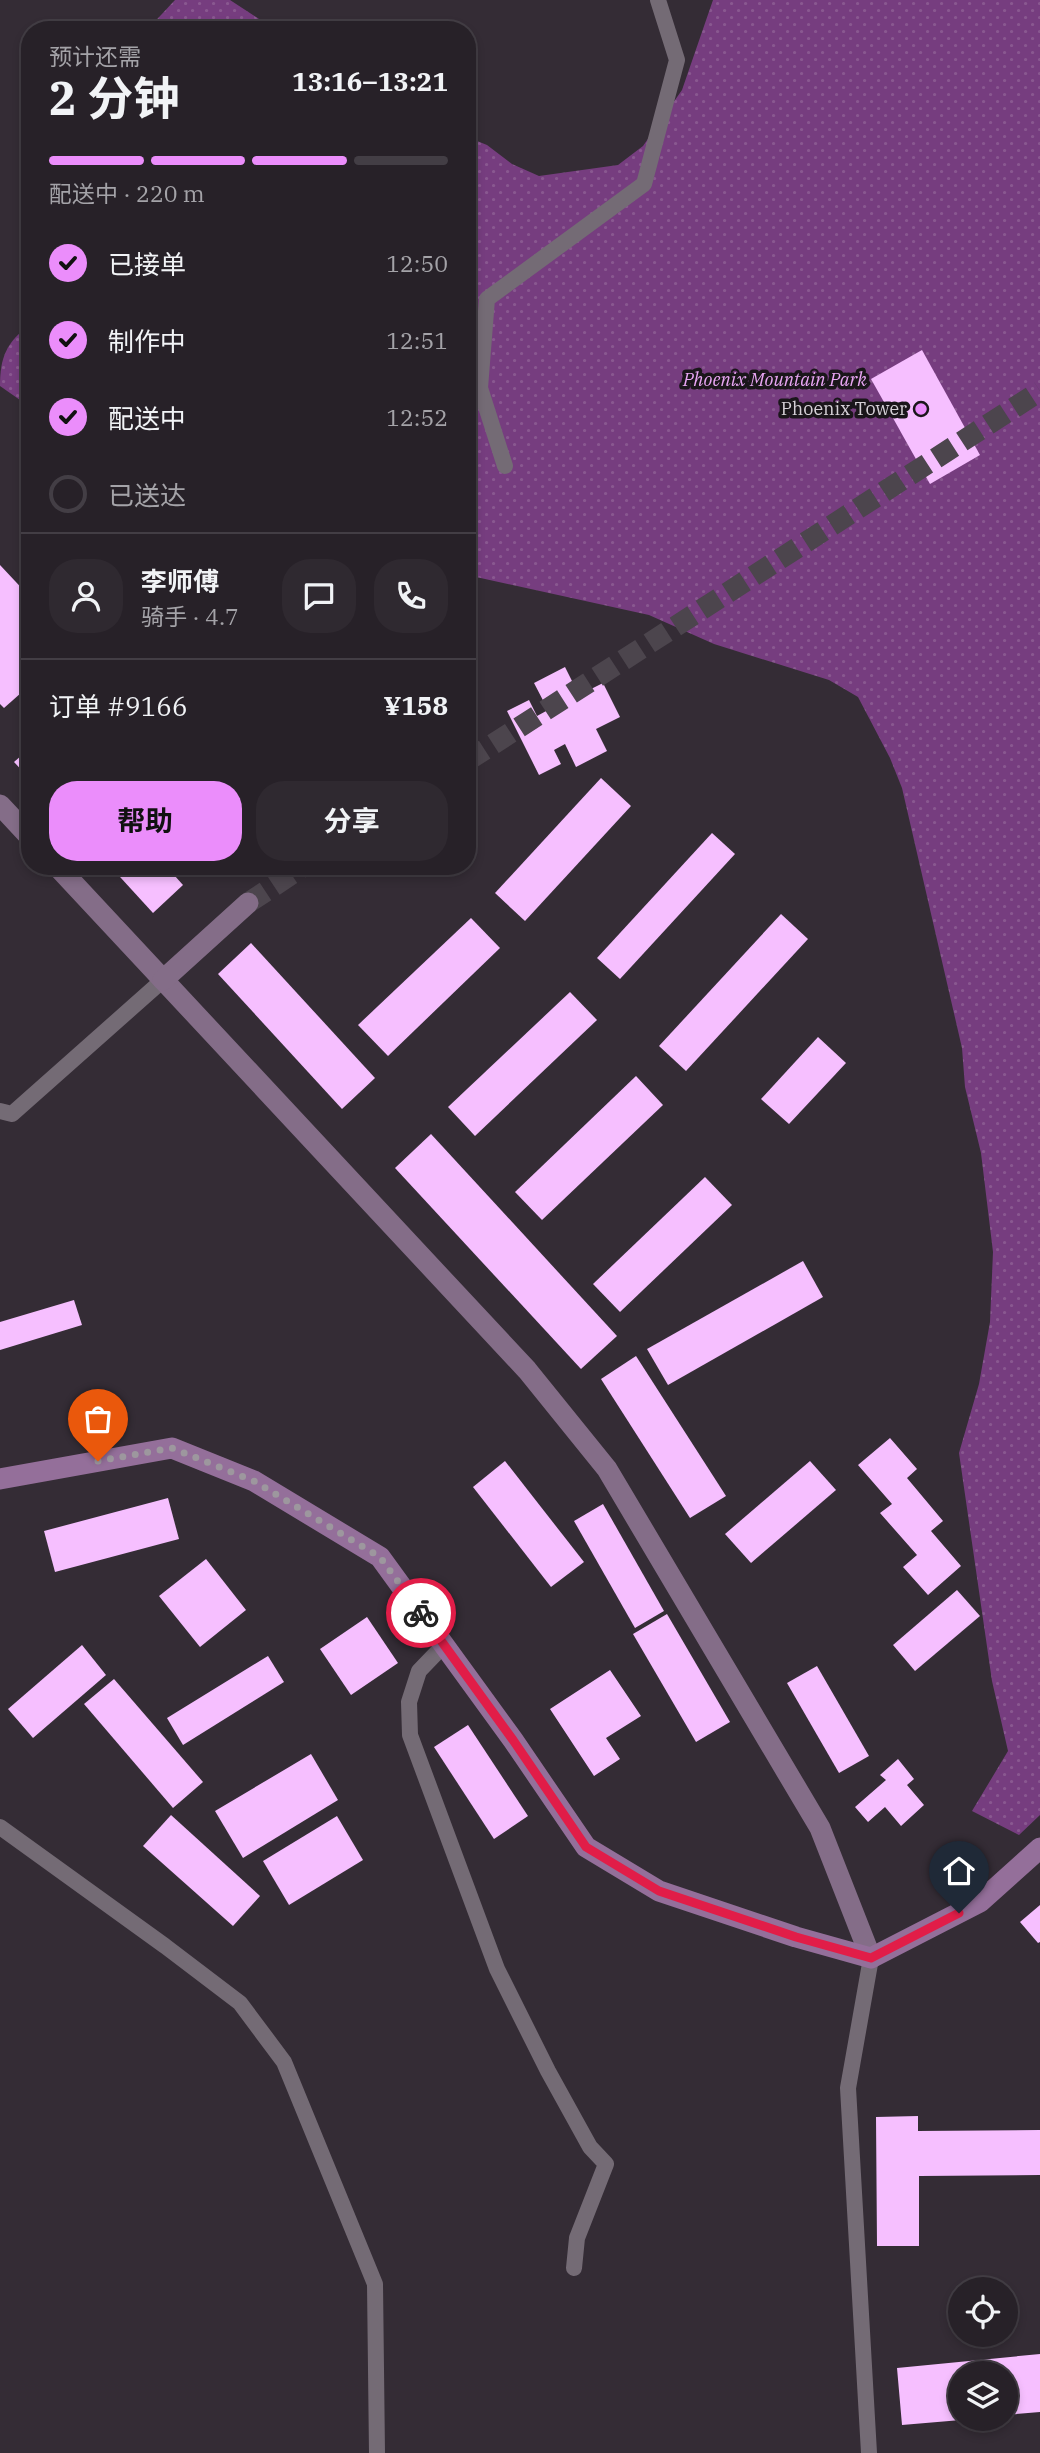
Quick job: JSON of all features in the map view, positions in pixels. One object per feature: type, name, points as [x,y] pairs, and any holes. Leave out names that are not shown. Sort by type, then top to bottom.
[{"type":"main road","points":[[0,1479],[172,1448],[254,1481],[380,1557],[513,1740],[586,1847],[659,1891],[796,1937],[871,1958],[981,1902],[1040,1848]]},
{"type":"street","points":[[505,466],[480,388],[487,299],[644,184],[677,60],[658,0]]},
{"type":"street","points":[[0,805],[21,827]]},
{"type":"street","points":[[65,875],[527,1370],[607,1469],[820,1828],[871,1958],[848,2088],[869,2453]]},
{"type":"street","points":[[0,1111],[12,1114],[248,903]]},
{"type":"street","points":[[444,1645],[419,1671],[409,1702],[410,1735],[497,1969],[590,2147],[606,2164],[577,2238],[574,2268]]},
{"type":"street","points":[[0,1828],[165,1945],[240,2003],[284,2062],[375,2284],[377,2453]]},
{"type":"green space","points":[[175,0],[230,0],[262,21],[155,21]]},
{"type":"green space","name":"Phoenix Mountain Park","points":[[713,0],[1040,0],[1040,1815],[1019,1835],[972,1811],[1008,1751],[992,1681],[959,1453],[979,1384],[990,1322],[993,1252],[981,1153],[965,1087],[962,1048],[902,788],[890,758],[858,697],[829,680],[714,644],[649,615],[476,577],[476,141],[487,145],[512,164],[539,176],[618,165],[643,146],[682,90]]},
{"type":"green space","points":[[21,332],[21,401],[0,386],[3,359]]},
{"type":"building","name":"Phoenix Tower","points":[[922,350],[980,455],[930,484],[871,379]]},
{"type":"building","points":[[0,565],[21,587],[21,693],[4,708],[0,704]]},
{"type":"building","points":[[565,667],[579,695],[603,683],[620,717],[596,729],[607,751],[576,767],[565,744],[554,750],[561,764],[539,775],[507,711],[529,700],[537,716],[548,710],[534,683]]},
{"type":"building","points":[[21,756],[21,769],[14,762]]},
{"type":"building","points":[[601,778],[631,806],[525,921],[495,893]]},
{"type":"building","points":[[712,833],[735,854],[620,979],[597,958]]},
{"type":"building","points":[[118,875],[174,875],[183,885],[153,913]]},
{"type":"building","points":[[781,914],[808,939],[686,1071],[659,1046]]},
{"type":"building","points":[[471,918],[500,948],[388,1056],[358,1025]]},
{"type":"building","points":[[251,943],[375,1078],[342,1109],[218,974]]},
{"type":"building","points":[[570,992],[597,1020],[475,1136],[448,1107]]},
{"type":"building","points":[[818,1037],[846,1063],[789,1124],[761,1099]]},
{"type":"building","points":[[636,1076],[663,1105],[542,1220],[515,1192]]},
{"type":"building","points":[[431,1134],[617,1336],[581,1369],[395,1168]]},
{"type":"building","points":[[705,1177],[732,1205],[620,1312],[593,1284]]},
{"type":"building","points":[[803,1261],[823,1297],[668,1385],[647,1349]]},
{"type":"building","points":[[74,1300],[82,1325],[0,1350],[0,1322]]},
{"type":"building","points":[[636,1356],[726,1496],[690,1518],[601,1379]]},
{"type":"building","points":[[890,1438],[917,1469],[907,1478],[943,1521],[931,1531],[961,1566],[928,1595],[903,1567],[917,1555],[880,1513],[892,1504],[858,1465]]},
{"type":"building","points":[[505,1461],[584,1562],[551,1587],[473,1487]]},
{"type":"building","points":[[810,1461],[836,1490],[751,1563],[725,1534]]},
{"type":"building","points":[[168,1498],[179,1539],[55,1572],[44,1531]]},
{"type":"building","points":[[603,1504],[664,1611],[635,1628],[574,1521]]},
{"type":"building","points":[[206,1559],[246,1610],[200,1647],[159,1596]]},
{"type":"building","points":[[957,1590],[980,1616],[915,1671],[893,1645]]},
{"type":"building","points":[[667,1614],[730,1722],[696,1742],[633,1634]]},
{"type":"building","points":[[367,1617],[398,1663],[351,1695],[320,1649]]},
{"type":"building","points":[[82,1645],[106,1675],[33,1738],[8,1709]]},
{"type":"building","points":[[268,1656],[284,1682],[183,1745],[167,1718]]},
{"type":"building","points":[[817,1666],[869,1756],[839,1773],[787,1683]]},
{"type":"building","points":[[610,1670],[641,1716],[606,1738],[620,1759],[594,1776],[550,1709]]},
{"type":"building","points":[[114,1679],[203,1782],[173,1808],[84,1704]]},
{"type":"building","points":[[468,1725],[528,1816],[494,1839],[434,1747]]},
{"type":"building","points":[[311,1754],[338,1800],[243,1858],[215,1811]]},
{"type":"building","points":[[898,1759],[914,1779],[907,1785],[924,1805],[901,1826],[885,1807],[868,1822],[855,1807],[886,1780],[880,1775]]},
{"type":"building","points":[[171,1815],[260,1896],[233,1926],[143,1846]]},
{"type":"building","points":[[337,1816],[363,1860],[289,1905],[263,1861]]},
{"type":"building","points":[[1040,1905],[1040,1942],[1038,1943],[1020,1922]]},
{"type":"building","points":[[918,2116],[918,2131],[1040,2130],[1040,2175],[919,2176],[919,2246],[877,2246],[876,2117]]},
{"type":"building","points":[[1040,2354],[1040,2412],[1018,2414],[1018,2361],[968,2361]]},
{"type":"building","points":[[948,2363],[948,2421],[902,2425],[897,2368]]},
{"type":"tunnel","points":[[476,755],[1040,391]]},
{"type":"tunnel","points":[[248,903],[290,875]]},
{"type":"way so far","points":[[98,1461],[172,1448],[254,1481],[380,1557],[421,1613]]},
{"type":"place","name":"Phoenix Tower","points":[[921,409]]},
{"type":"route","points":[[421,1613],[586,1847],[659,1891],[796,1937],[871,1958],[959,1913]]}]
